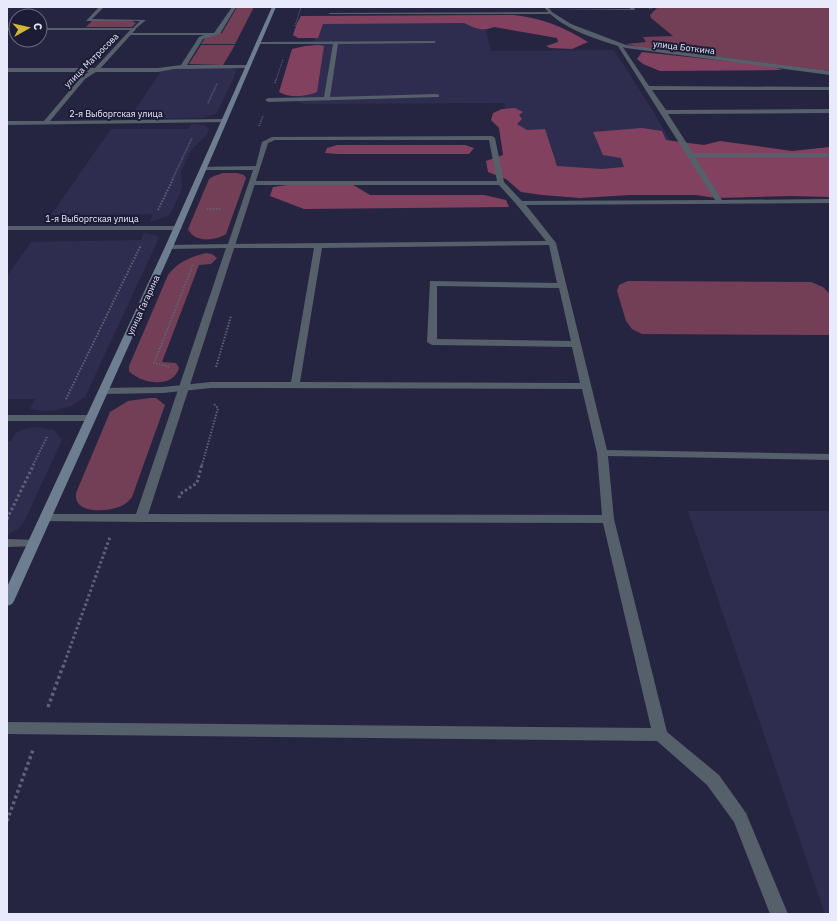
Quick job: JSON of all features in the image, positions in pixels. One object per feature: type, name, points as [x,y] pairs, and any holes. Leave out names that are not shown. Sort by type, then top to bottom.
[{"type":"main road","name":"улица Гагарина","points":[[7,601],[178,228],[274,7]]},
{"type":"street","points":[[48,29],[134,29],[144,20],[88,20],[102,7]]},
{"type":"street","points":[[183,67],[201,38],[218,33],[234,7]]},
{"type":"street","points":[[330,14],[633,10],[632,7]]},
{"type":"street","name":"улица Боткина","points":[[547,10],[591,34],[618,44],[651,51],[830,73]]},
{"type":"street","name":"улица Матросова","points":[[46,122],[83,78],[97,69],[134,29]]},
{"type":"street","points":[[129,34],[214,34]]},
{"type":"street","points":[[258,43],[434,42]]},
{"type":"street","points":[[327,98],[336,43]]},
{"type":"street","points":[[618,44],[664,112],[719,201]]},
{"type":"street","points":[[7,70],[158,70],[183,67],[248,67]]},
{"type":"street","points":[[648,88],[830,86]]},
{"type":"street","points":[[268,100],[437,96]]},
{"type":"street","points":[[664,112],[830,112]]},
{"type":"street","name":"2-я Выборгская улица","points":[[7,123],[224,121]]},
{"type":"street","points":[[141,518],[265,142],[274,138],[492,138],[501,183],[520,203],[552,243],[602,453],[608,519],[660,735],[713,780],[740,818],[779,914]]},
{"type":"street","points":[[690,155],[830,155]]},
{"type":"street","points":[[203,168],[257,168]]},
{"type":"street","points":[[252,183],[501,183]]},
{"type":"street","points":[[520,203],[830,201]]},
{"type":"street","name":"1-я Выборгская улица","points":[[7,228],[178,228]]},
{"type":"street","points":[[169,247],[552,243]]},
{"type":"street","points":[[294,385],[318,246]]},
{"type":"street","points":[[563,286],[433,283],[432,342],[576,344]]},
{"type":"street","points":[[103,391],[163,390],[211,385],[585,386]]},
{"type":"street","points":[[7,418],[90,418]]},
{"type":"street","points":[[602,453],[830,457]]},
{"type":"street","points":[[45,518],[608,519]]},
{"type":"street","points":[[7,543],[33,543]]},
{"type":"street","points":[[7,728],[660,735]]},
{"type":"path","points":[[7,519],[150,228],[199,121]]},
{"type":"path","points":[[172,518],[180,494],[197,483],[218,408],[206,399],[232,312]]},
{"type":"shaded area","points":[[237,7],[254,7],[235,44],[201,44],[205,38],[222,33]]},
{"type":"shaded area","points":[[658,7],[830,7],[830,71],[644,48],[626,44],[646,42],[643,37],[673,36],[651,18],[650,15]]},
{"type":"shaded area","points":[[514,15],[534,18],[552,24],[588,42],[572,49],[550,48],[546,46],[558,42],[557,38],[494,27],[479,29],[464,23],[323,24],[318,38],[298,38],[293,35],[301,16]]},
{"type":"shaded area","points":[[483,19],[491,51],[614,50],[653,111],[697,187],[524,188],[504,103],[304,104],[298,102],[319,20]]},
{"type":"shaded area","points":[[92,21],[132,21],[136,23],[132,27],[86,27]]},
{"type":"shaded area","points":[[201,45],[235,45],[223,65],[189,64]]},
{"type":"shaded area","points":[[319,45],[324,46],[317,92],[298,96],[279,92],[292,49]]},
{"type":"shaded area","points":[[642,52],[771,66],[782,70],[660,71],[643,64],[637,59]]},
{"type":"shaded area","points":[[180,67],[232,68],[237,70],[217,113],[204,118],[129,119],[162,70]]},
{"type":"shaded area","points":[[515,108],[523,112],[519,115],[522,119],[517,124],[527,130],[545,129],[557,166],[602,169],[624,167],[621,158],[603,155],[593,132],[642,128],[662,131],[666,140],[704,145],[720,141],[792,151],[830,147],[830,197],[791,196],[715,198],[696,195],[631,195],[580,198],[521,192],[506,179],[488,172],[486,161],[503,155],[499,128],[491,120],[493,113],[502,109]]},
{"type":"shaded area","points":[[191,124],[204,125],[209,129],[207,135],[192,149],[181,171],[182,188],[171,213],[168,216],[150,222],[153,214],[51,215],[111,129],[189,129]]},
{"type":"shaded area","points":[[337,145],[465,145],[474,148],[469,154],[325,153],[327,148]]},
{"type":"shaded area","points":[[223,173],[237,173],[244,175],[246,178],[226,234],[211,239],[200,239],[191,234],[188,229],[209,179]]},
{"type":"shaded area","points":[[350,183],[370,195],[484,195],[506,200],[509,207],[304,209],[270,196],[273,187],[294,184]]},
{"type":"shaded area","points":[[144,233],[155,235],[159,238],[85,397],[71,406],[56,410],[44,411],[30,409],[35,399],[7,399],[7,276],[31,242],[141,240]]},
{"type":"shaded area","points":[[206,253],[212,254],[217,258],[211,264],[199,265],[162,362],[176,363],[179,368],[176,375],[164,382],[141,379],[129,371],[129,366],[168,275],[172,270],[185,261]]},
{"type":"shaded area","points":[[628,281],[811,282],[823,287],[830,294],[830,335],[642,334],[632,329],[626,321],[617,291],[619,285]]},
{"type":"shaded area","points":[[156,398],[165,405],[132,497],[125,504],[112,509],[95,510],[87,509],[81,506],[77,500],[76,493],[110,412],[128,401]]},
{"type":"shaded area","points":[[37,427],[54,430],[62,440],[24,522],[19,528],[7,535],[7,441],[11,441],[16,433],[23,429]]},
{"type":"shaded area","points":[[688,511],[830,511],[830,914],[825,914]]}]
